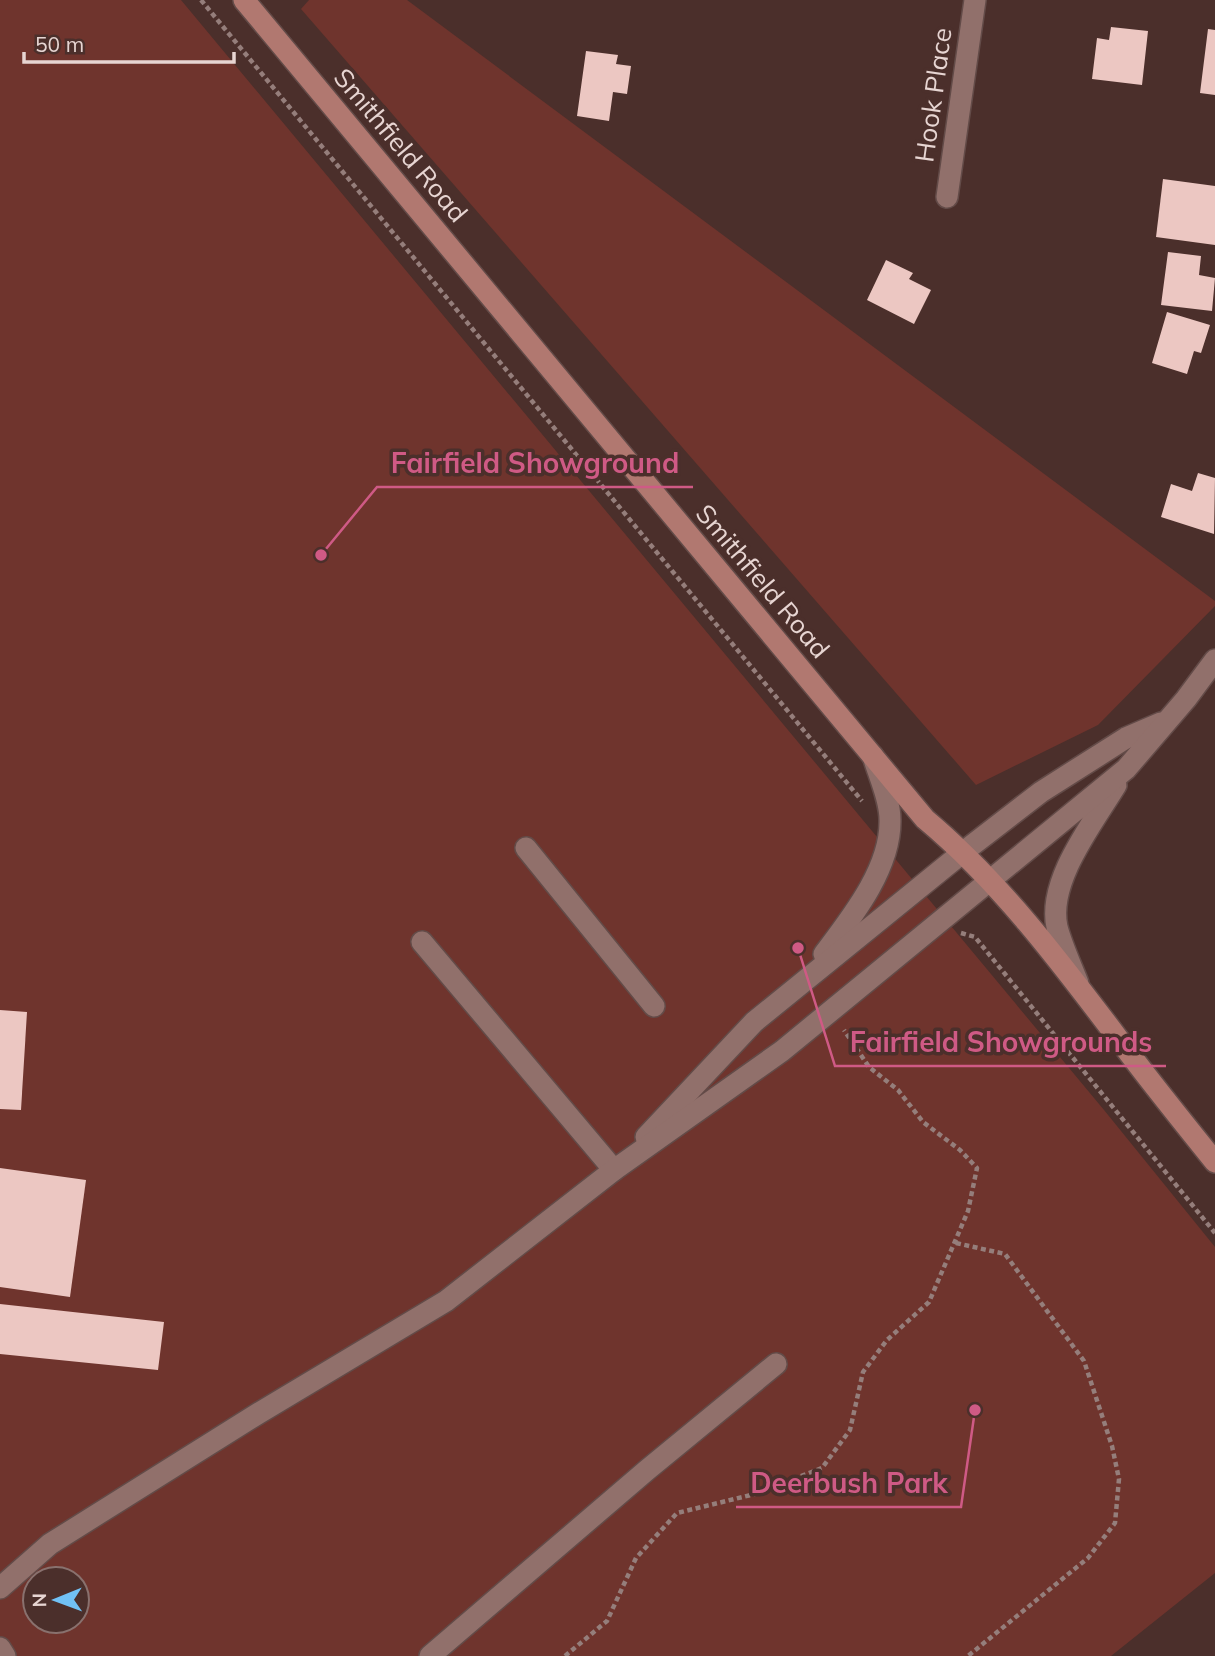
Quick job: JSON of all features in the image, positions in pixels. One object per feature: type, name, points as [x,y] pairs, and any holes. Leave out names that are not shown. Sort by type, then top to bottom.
[{"type":"main road","name":"Smithfield Road","points":[[244,0],[925,819],[989,882],[1080,989],[1215,1162]]},
{"type":"street","name":"Hook Place","points":[[947,197],[975,0]]},
{"type":"street","points":[[1080,989],[1057,926],[1056,904],[1061,882],[1070,862],[1126,769],[1215,660]]},
{"type":"street","points":[[614,1170],[754,1022],[1041,792],[1126,738],[1166,721]]},
{"type":"street","points":[[801,984],[839,934],[883,864],[889,844],[890,817],[873,757]]},
{"type":"street","points":[[0,1588],[50,1544],[259,1413],[446,1301],[614,1170],[782,1051],[1126,769]]},
{"type":"street","points":[[526,848],[654,1006]]},
{"type":"street","points":[[422,942],[614,1170]]},
{"type":"street","points":[[430,1656],[647,1470],[776,1364]]},
{"type":"street","points":[[0,1648],[5,1656]]},
{"type":"path","points":[[201,0],[863,803]]},
{"type":"path","points":[[960,933],[975,937],[1215,1233]]},
{"type":"path","points":[[565,1656],[607,1621],[636,1558],[677,1513],[755,1494],[822,1468],[850,1430],[863,1372],[887,1340],[929,1302],[957,1243],[968,1211],[976,1168],[960,1150],[923,1122],[898,1090],[869,1067],[843,1030],[854,1022]]},
{"type":"path","points":[[957,1243],[1004,1254],[1084,1361],[1112,1446],[1119,1479],[1115,1523],[1087,1558],[968,1656]]},
{"type":"shaded area","points":[[0,0],[181,0],[1215,1247],[1215,1573],[1111,1656],[444,1656],[718,1425],[430,1656],[0,1656]]},
{"type":"shaded area","points":[[309,0],[407,0],[1215,601],[1215,606],[1098,725],[976,785],[301,9]]},
{"type":"building","points":[[1111,27],[1148,31],[1142,85],[1092,79],[1097,38],[1109,40]]},
{"type":"building","points":[[1208,29],[1215,30],[1215,95],[1200,93]]},
{"type":"building","points":[[586,51],[618,55],[616,64],[631,66],[627,94],[613,92],[609,121],[577,116]]},
{"type":"building","points":[[1163,179],[1215,186],[1215,245],[1156,237]]},
{"type":"building","points":[[1168,252],[1201,256],[1199,275],[1215,278],[1212,311],[1161,305]]},
{"type":"building","points":[[886,260],[913,273],[909,279],[931,290],[914,324],[867,300]]},
{"type":"building","points":[[1167,312],[1210,325],[1201,353],[1194,351],[1187,374],[1152,363]]},
{"type":"building","points":[[1198,473],[1215,478],[1214,534],[1161,517],[1171,484],[1192,491]]},
{"type":"building","points":[[0,1010],[27,1012],[21,1110],[0,1109]]},
{"type":"building","points":[[0,1168],[86,1180],[70,1297],[0,1287]]},
{"type":"building","points":[[0,1304],[164,1322],[158,1370],[0,1354]]},
{"type":"place","name":"Fairfield Showground","points":[[321,555]]},
{"type":"place","name":"Fairfield Showgrounds","points":[[798,948]]},
{"type":"place","name":"Deerbush Park","points":[[975,1410]]}]
